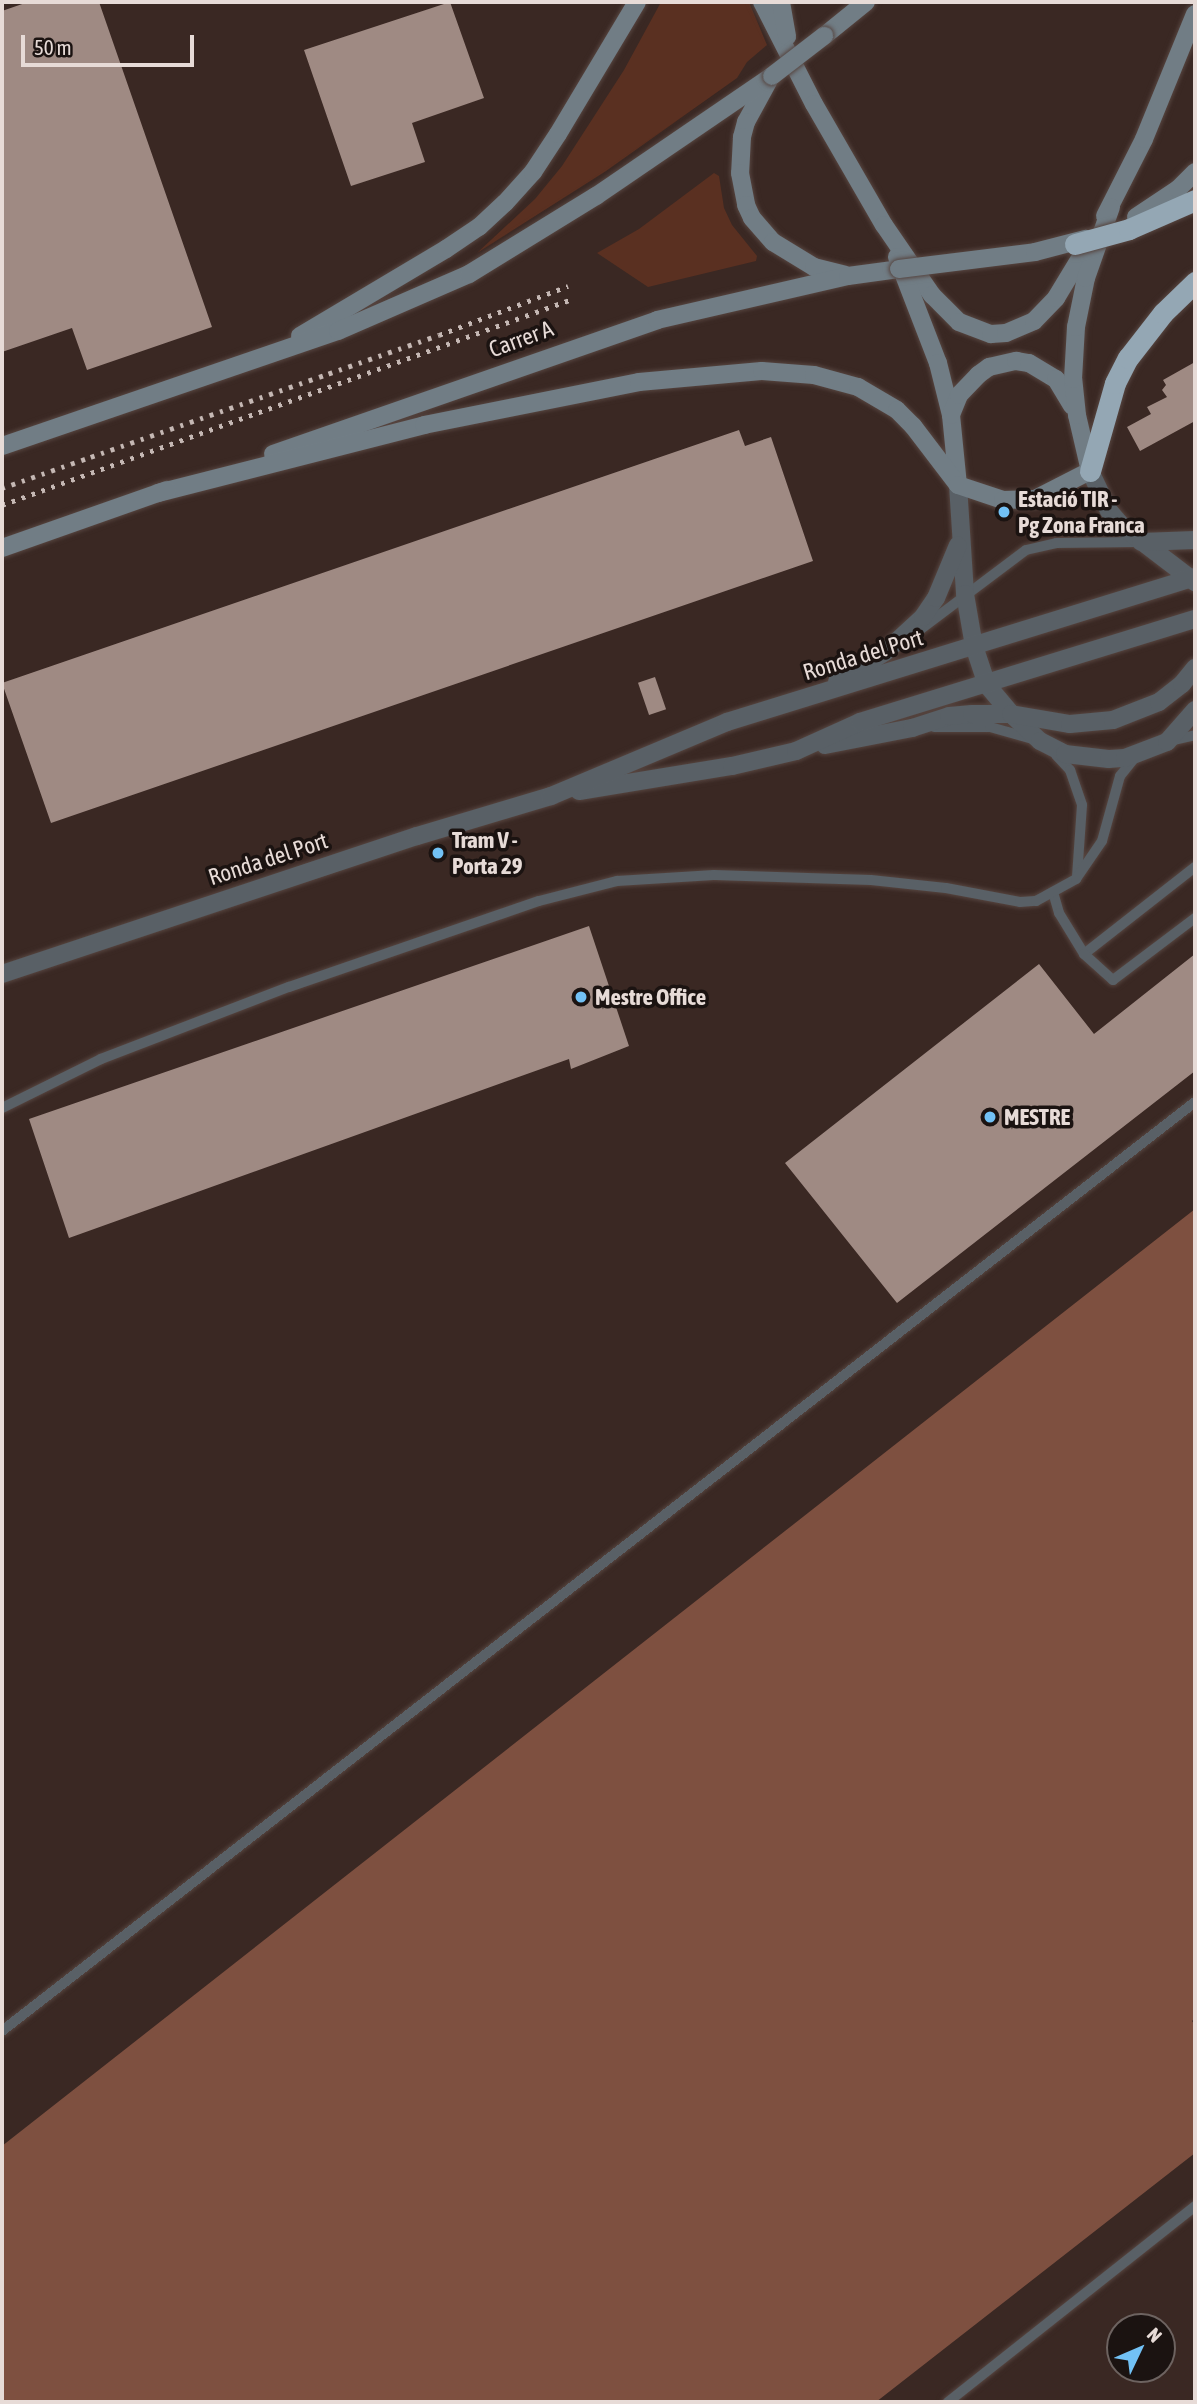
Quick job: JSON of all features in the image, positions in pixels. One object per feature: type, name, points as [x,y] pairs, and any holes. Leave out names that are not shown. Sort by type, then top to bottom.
[{"type":"highway","points":[[1075,244],[1129,229],[1195,200]]},
{"type":"highway","points":[[1090,471],[1115,383],[1128,358],[1163,313],[1195,282]]},
{"type":"main road","points":[[257,360],[446,249],[479,227],[505,203],[533,172],[558,134],[637,2]]},
{"type":"main road","points":[[762,2],[796,71],[884,225],[932,295],[959,322],[983,332],[1006,333],[1034,321],[1050,305],[1111,207]]},
{"type":"main road","points":[[781,2],[782,19],[796,71]]},
{"type":"main road","points":[[2,446],[257,360],[416,300],[469,274],[596,197],[772,76],[866,2]]},
{"type":"main road","points":[[158,493],[424,425],[639,382],[762,371],[814,375],[858,387],[877,397],[913,426],[958,485],[1003,500],[1019,502],[1050,494],[1090,471],[1077,415],[1073,379],[1076,327],[1086,278],[1111,207],[1159,103],[1195,14]]},
{"type":"main road","points":[[772,76],[746,122],[742,137],[740,173],[746,205],[752,218],[774,242],[814,267],[848,276]]},
{"type":"main road","name":"Carrer A","points":[[2,548],[657,320],[848,276],[1035,252],[1075,244],[1146,213],[1178,190],[1195,172]]},
{"type":"main road","points":[[884,225],[938,363],[951,415],[958,485]]},
{"type":"main road","points":[[951,415],[959,395],[978,375],[989,367],[1016,361],[1029,363],[1056,379],[1066,391],[1077,415]]},
{"type":"street","points":[[1090,471],[1108,511],[1141,542],[1194,579]]},
{"type":"street","points":[[958,485],[964,594],[974,646],[986,685],[1011,714],[1040,741],[1065,754],[1090,758],[1125,758],[1167,742],[1195,710]]},
{"type":"street","points":[[811,697],[885,652],[907,634],[936,598],[961,538]]},
{"type":"street","points":[[1141,542],[1195,540]]},
{"type":"street","name":"Ronda del Port","points":[[2,974],[417,836],[551,796],[727,722],[1194,579]]},
{"type":"street","name":"Ronda del Port","points":[[551,796],[732,766],[796,751],[860,722],[1195,618]]},
{"type":"street","points":[[796,751],[912,728],[949,716],[1011,714],[1070,724],[1113,720],[1159,702],[1182,684],[1195,668]]},
{"type":"lane","points":[[885,652],[912,636],[964,594],[1026,550],[1040,546],[1141,542]]},
{"type":"lane","points":[[912,728],[981,726],[1040,741],[1070,770],[1082,805],[1076,879]]},
{"type":"lane","points":[[1167,742],[1195,735]]},
{"type":"lane","points":[[2,1108],[101,1059],[289,987],[539,901],[617,881],[714,875],[871,880],[946,888],[1020,902],[1036,901],[1076,879],[1102,841],[1120,776],[1141,752]]},
{"type":"lane","points":[[1084,954],[1195,867]]},
{"type":"lane","points":[[1054,892],[1059,913],[1084,954],[1112,980],[1195,918]]},
{"type":"lane","points":[[2,2031],[1195,1102]]},
{"type":"lane","points":[[948,2402],[1195,2206]]},
{"type":"shaded area","points":[[661,2],[749,2],[767,45],[747,62],[737,78],[606,171],[477,253],[535,199],[562,166],[624,70]]},
{"type":"shaded area","points":[[714,173],[719,176],[724,208],[732,225],[757,256],[756,261],[648,287],[597,253],[639,229]]},
{"type":"shaded area","points":[[1195,1209],[1195,2018],[1192,2021],[1195,2025],[1195,2153],[876,2402],[2,2402],[2,2146]]},
{"type":"building","points":[[28,2],[99,2],[212,327],[87,370],[72,328],[2,352],[2,11]]},
{"type":"building","points":[[450,2],[484,98],[412,123],[425,162],[351,186],[304,50]]},
{"type":"building","points":[[1195,362],[1195,421],[1140,451],[1127,427],[1151,414],[1147,407],[1167,397],[1162,390],[1166,385],[1163,380]]},
{"type":"building","points":[[739,430],[745,446],[771,437],[813,561],[51,823],[2,683]]},
{"type":"building","points":[[655,677],[666,709],[649,715],[638,683]]},
{"type":"building","points":[[589,926],[629,1046],[571,1069],[569,1059],[69,1238],[29,1119]]},
{"type":"building","name":"MESTRE","points":[[1195,954],[1195,1071],[897,1303],[785,1163],[1039,964],[1094,1034]]},
{"type":"railway","points":[[2,488],[439,335],[568,286]]},
{"type":"railway","points":[[2,505],[572,299]]},
{"type":"place","name":"Estació TIR - Pg Zona Franca","points":[[1004,512]]},
{"type":"place","name":"Tram V - Porta 29","points":[[438,853]]},
{"type":"place","name":"Mestre Office","points":[[581,997]]},
{"type":"place","name":"MESTRE","points":[[990,1117]]}]
